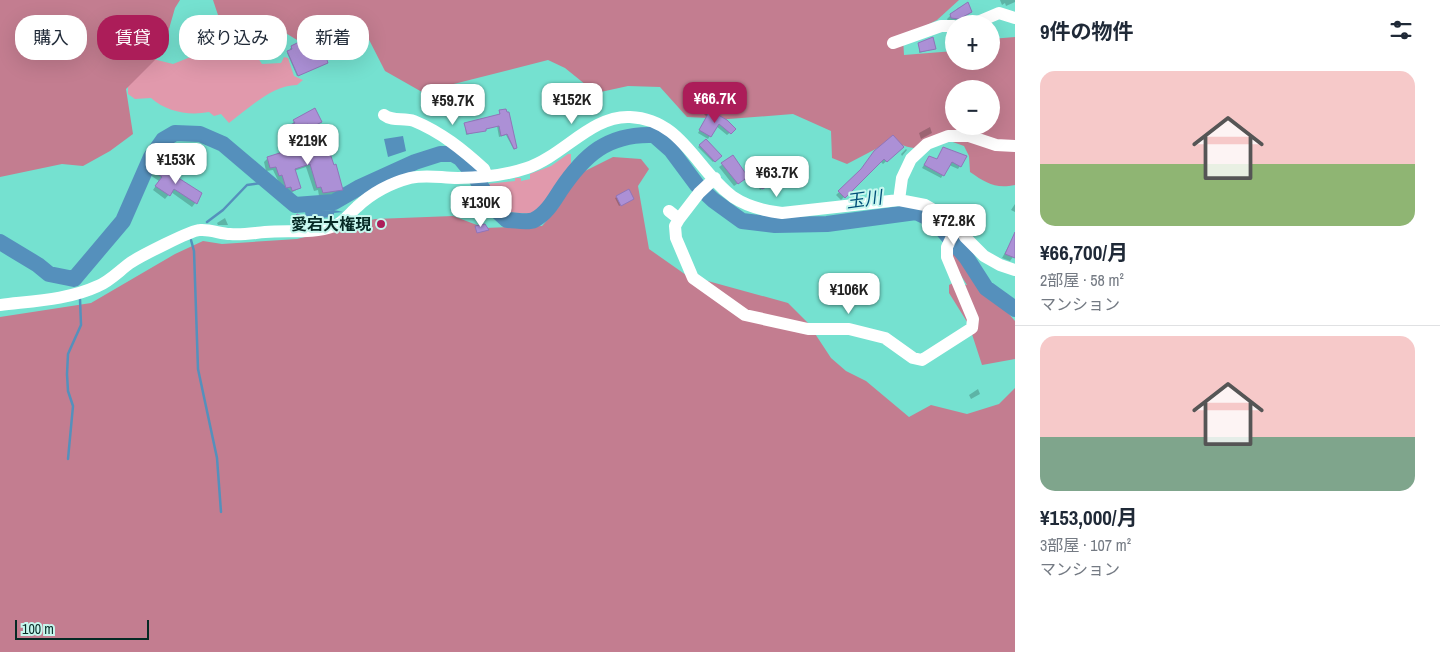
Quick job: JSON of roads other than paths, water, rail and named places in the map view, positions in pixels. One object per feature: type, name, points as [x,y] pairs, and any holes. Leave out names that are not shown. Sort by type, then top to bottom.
[{"type":"street","points":[[992,15],[999,12],[1015,18]]},
{"type":"street","points":[[893,43],[945,26]]},
{"type":"street","points":[[384,115],[388,119],[412,120],[446,138],[484,169],[485,176]]},
{"type":"street","points":[[0,305],[48,300],[85,292],[101,285],[132,262],[199,230],[246,235],[264,232],[317,231],[337,225],[366,200],[394,184],[425,176],[461,178],[520,170],[551,158],[606,120],[630,117],[658,122],[675,133],[715,178],[739,200],[768,211],[782,213],[899,200],[925,205],[957,228],[984,256],[1000,266],[1015,270]]},
{"type":"street","points":[[899,200],[902,178],[911,159],[927,144],[948,136],[969,136],[996,145],[1015,146]]},
{"type":"street","points":[[715,178],[674,215],[676,238],[693,278],[745,315],[808,329],[849,329],[885,338],[917,360],[927,359],[972,328],[973,319],[947,257],[947,247],[957,228]]},
{"type":"water","points":[[403,136],[406,151],[388,157],[384,139]]},
{"type":"water","points":[[334,210],[343,212],[334,213],[334,217],[306,219],[305,211]]},
{"type":"waterway","points":[[0,242],[38,265],[49,274],[74,279],[123,221],[151,157],[163,140],[175,133],[200,134],[223,144],[295,205],[334,202],[360,187],[415,162],[440,154],[453,154],[460,158],[474,175],[495,209],[507,220],[525,221],[534,220],[546,211],[578,167],[599,149],[610,142],[623,138],[638,135],[654,135],[671,150],[697,185],[713,200],[742,221],[775,225],[827,224],[916,212],[935,221],[966,257],[986,288],[1015,309]]},
{"type":"waterway","points":[[207,222],[223,210],[247,185],[268,182]]},
{"type":"waterway","points":[[191,240],[194,251],[198,369],[217,458],[221,512]]},
{"type":"waterway","points":[[68,459],[73,406],[68,391],[68,354],[81,325],[80,299]]},
{"type":"place","name":"愛宕大権現","points":[[381,224]]},
{"type":"water label","name":"玉川","points":[[864,199]]}]
